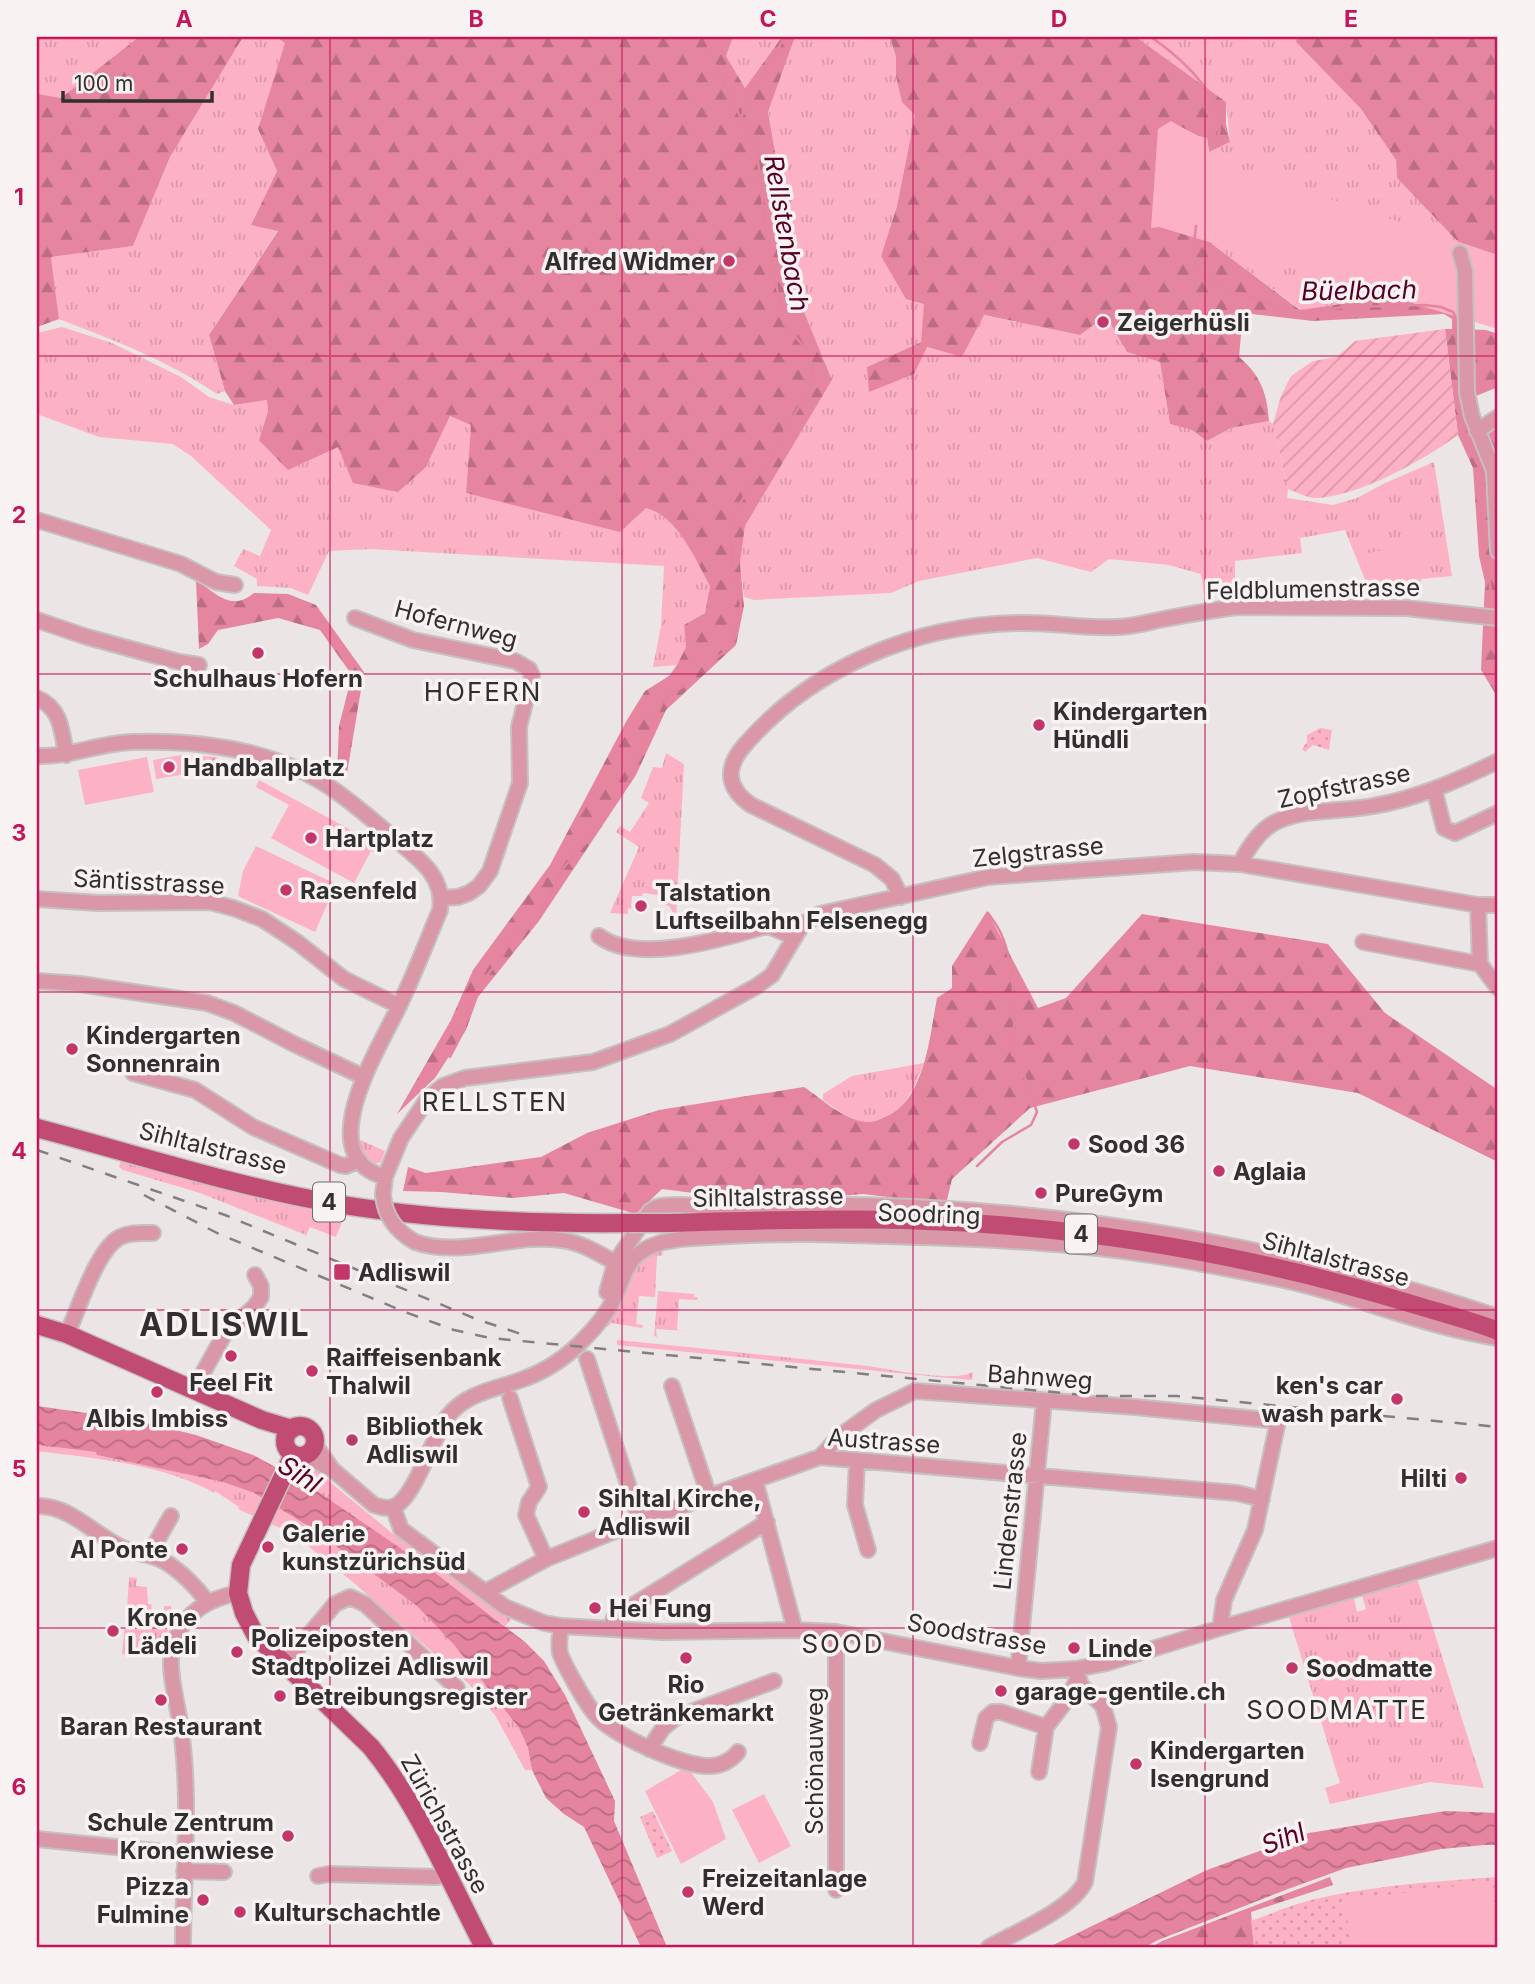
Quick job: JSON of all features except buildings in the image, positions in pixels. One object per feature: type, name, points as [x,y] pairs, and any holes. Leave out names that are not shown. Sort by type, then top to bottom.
[{"type":"main road","name":"Sihltalstrasse","points":[[37,1128],[261,1187],[335,1203],[418,1215],[555,1224],[638,1220],[665,1223],[832,1219],[996,1225],[1060,1231],[1249,1261],[1357,1287],[1498,1331]]},
{"type":"main road","points":[[37,1325],[67,1334],[262,1420],[297,1448]]},
{"type":"main road","name":"Zürichstrasse","points":[[297,1448],[241,1565],[238,1593],[249,1624],[257,1636],[372,1747],[384,1762],[405,1793],[484,1947]]},
{"type":"street","points":[[1460,253],[1465,271],[1467,392],[1477,431],[1494,471],[1498,551]]},
{"type":"street","points":[[1477,431],[1498,417]]},
{"type":"street","points":[[37,520],[181,564],[216,582],[235,585]]},
{"type":"street","name":"Feldblumenstrasse","points":[[901,897],[892,879],[875,865],[751,805],[739,796],[731,778],[731,768],[737,754],[751,737],[786,706],[848,663],[898,642],[974,627],[1021,623],[1088,628],[1120,627],[1237,607],[1406,608],[1498,618]]},
{"type":"street","name":"Hofernweg","points":[[355,618],[412,640],[515,661],[529,669],[532,675],[519,727],[520,783],[489,871],[479,886],[469,893],[441,898]]},
{"type":"street","points":[[37,620],[87,637],[179,662],[200,665]]},
{"type":"street","points":[[37,698],[53,708],[58,716],[66,755]]},
{"type":"street","points":[[37,756],[66,755],[128,742],[209,743],[251,753],[296,769],[322,782],[366,814],[426,866],[435,877],[441,898],[440,910],[400,1006],[364,1077],[351,1119],[350,1135],[359,1160],[368,1169],[385,1177]]},
{"type":"street","name":"Zopfstrasse","points":[[1240,864],[1247,850],[1276,821],[1302,814],[1373,806],[1434,789],[1498,761]]},
{"type":"street","name":"Zopfstrasse","points":[[1434,789],[1444,828],[1455,833],[1498,813]]},
{"type":"street","name":"Zelgstrasse","points":[[620,1265],[581,1245],[559,1239],[505,1240],[431,1247],[405,1236],[392,1223],[386,1212],[383,1195],[385,1177],[410,1121],[428,1098],[443,1086],[466,1078],[593,1062],[670,1034],[772,975],[807,920],[820,914],[988,877],[1161,863],[1240,864],[1478,905],[1498,905]]},
{"type":"street","name":"Säntisstrasse","points":[[37,899],[98,903],[210,902],[233,908],[262,919],[297,942],[344,979],[400,1006]]},
{"type":"street","points":[[1478,905],[1480,964],[1498,988]]},
{"type":"street","points":[[599,936],[609,943],[643,948],[700,945],[763,927],[794,937]]},
{"type":"street","points":[[1363,942],[1480,964]]},
{"type":"street","points":[[37,981],[80,984],[207,1003],[234,1013],[364,1077]]},
{"type":"street","points":[[133,1073],[195,1090],[253,1127],[340,1165],[346,1166],[359,1160]]},
{"type":"street","name":"Soodring","points":[[638,1220],[663,1206],[866,1205],[949,1208],[1041,1217],[1174,1234],[1358,1273],[1498,1317]]},
{"type":"street","points":[[297,1448],[333,1470],[374,1504],[382,1508],[393,1507],[403,1500],[412,1486],[447,1417],[464,1401],[552,1365],[585,1338],[601,1317],[620,1265],[638,1220],[660,1243],[620,1265]]},
{"type":"street","points":[[67,1334],[98,1264],[110,1244],[127,1234],[153,1233]]},
{"type":"street","name":"Soodring","points":[[660,1243],[802,1233],[988,1238],[1082,1246],[1194,1263],[1290,1282],[1463,1333],[1498,1338]]},
{"type":"street","points":[[194,1389],[224,1335],[261,1297],[261,1286],[255,1275]]},
{"type":"street","points":[[587,1359],[640,1521]]},
{"type":"street","points":[[672,1386],[709,1496]]},
{"type":"street","name":"Bahnweg","points":[[820,1457],[840,1436],[876,1410],[915,1391],[1135,1407],[1278,1422],[1262,1499]]},
{"type":"street","points":[[510,1398],[539,1488],[529,1502],[526,1515],[546,1559]]},
{"type":"street","name":"Lindenstrasse","points":[[1018,1668],[1044,1401]]},
{"type":"street","name":"Austrasse","points":[[485,1592],[546,1559],[640,1521],[820,1457],[1237,1493],[1262,1499]]},
{"type":"street","points":[[858,1461],[855,1505],[868,1550]]},
{"type":"street","points":[[755,1480],[795,1630]]},
{"type":"street","points":[[1220,1628],[1224,1600],[1255,1530],[1262,1499]]},
{"type":"street","points":[[37,1506],[48,1506],[64,1512],[121,1547],[166,1562],[177,1570],[206,1602]]},
{"type":"street","name":"Soodstrasse","points":[[393,1507],[401,1529],[485,1592],[514,1611],[544,1623],[663,1632],[836,1632],[1018,1668],[1077,1674],[1220,1628],[1498,1548]]},
{"type":"street","points":[[149,1555],[171,1516]]},
{"type":"street","points":[[610,1629],[614,1618],[619,1614],[767,1522]]},
{"type":"street","points":[[183,1947],[184,1758],[170,1662],[180,1628],[187,1619],[206,1602],[238,1593]]},
{"type":"street","points":[[292,1655],[335,1604],[350,1597],[365,1604],[457,1688]]},
{"type":"street","points":[[561,1626],[561,1656],[594,1713],[601,1720],[649,1749],[706,1767],[729,1760],[738,1752]]},
{"type":"street","name":"Schönauweg","points":[[836,1632],[836,1890]]},
{"type":"street","points":[[1039,1772],[1045,1727],[1069,1697],[1077,1674]]},
{"type":"street","points":[[989,1947],[1069,1902],[1085,1882],[1109,1727],[1102,1706],[1077,1674]]},
{"type":"street","points":[[649,1749],[663,1728],[675,1718],[774,1681]]},
{"type":"street","points":[[980,1743],[986,1718],[993,1712],[1001,1712],[1045,1727]]},
{"type":"street","points":[[37,1839],[184,1854]]},
{"type":"street","points":[[184,1871],[224,1872]]},
{"type":"street","points":[[318,1876],[447,1875]]},
{"type":"green space","points":[[37,37],[143,37],[61,98],[37,95]]},
{"type":"green space","points":[[139,37],[243,37],[170,157],[133,246],[51,257],[59,319],[37,327],[37,94],[61,98]]},
{"type":"green space","points":[[243,37],[277,37],[286,42],[258,129],[277,171],[251,225],[278,230],[209,335],[225,391],[217,394],[160,361],[59,319],[51,257],[133,246],[170,157]]},
{"type":"green space","points":[[277,37],[733,37],[726,56],[745,88],[782,37],[795,37],[768,112],[778,169],[771,204],[788,273],[832,380],[745,526],[740,563],[744,606],[736,645],[666,710],[636,775],[539,921],[478,997],[466,1030],[435,1078],[397,1114],[451,1020],[473,970],[550,865],[645,691],[669,676],[677,665],[686,647],[684,625],[705,613],[710,586],[676,529],[657,513],[646,508],[620,532],[466,493],[471,425],[450,416],[426,467],[398,492],[353,483],[338,447],[288,470],[259,440],[268,411],[267,400],[234,405],[225,391],[209,335],[278,231],[251,225],[277,171],[258,129],[285,43]]},
{"type":"green space","points":[[733,37],[782,37],[745,88],[726,56]]},
{"type":"green space","points":[[795,37],[890,37],[896,57],[896,76],[915,115],[897,206],[881,256],[925,303],[921,342],[867,367],[926,347],[962,357],[983,315],[1080,335],[1106,316],[1127,352],[1160,362],[1170,424],[1192,429],[1207,441],[1231,428],[1269,421],[1273,424],[1288,489],[1287,498],[1333,505],[1357,498],[1434,462],[1452,576],[1421,579],[1419,589],[1368,587],[1345,530],[1300,538],[1302,553],[1235,561],[1235,592],[1204,595],[1201,574],[1169,565],[1109,559],[1091,572],[1037,558],[919,581],[891,593],[754,600],[744,597],[740,563],[745,526],[832,380],[788,273],[771,204],[778,169],[768,112]]},
{"type":"green space","points":[[890,37],[1136,37],[1226,102],[1226,124],[1230,142],[1209,152],[1207,138],[1171,122],[1208,213],[1212,244],[1300,310],[1430,291],[1462,319],[1463,329],[1486,330],[1498,334],[1498,387],[1471,398],[1480,424],[1498,429],[1498,698],[1481,670],[1485,582],[1479,556],[1473,468],[1458,435],[1445,329],[1452,329],[1452,319],[1444,314],[1313,321],[1243,313],[1239,357],[1253,371],[1262,386],[1269,421],[1231,428],[1207,441],[1192,430],[1170,424],[1160,362],[1127,352],[1106,316],[1080,335],[984,315],[962,357],[927,347],[914,374],[869,392],[867,367],[921,342],[924,304],[906,299],[881,256],[897,206],[915,115],[902,102],[896,76],[896,57]]},
{"type":"green space","points":[[1136,37],[1297,37],[1296,42],[1361,109],[1396,160],[1397,178],[1460,244],[1430,291],[1301,310],[1212,244],[1208,213],[1209,152],[1230,142],[1226,102]]},
{"type":"green space","points":[[1297,37],[1498,37],[1498,256],[1460,244],[1397,178],[1396,160],[1361,109],[1296,42]]},
{"type":"green space","points":[[1171,121],[1197,136],[1207,138],[1209,152],[1220,162],[1498,255],[1498,329],[1159,227],[1151,228],[1158,129]]},
{"type":"green space","points":[[62,327],[112,343],[181,377],[209,397],[234,405],[267,400],[268,411],[259,440],[338,447],[426,467],[450,416],[471,425],[466,493],[647,508],[658,513],[668,520],[685,540],[710,586],[705,613],[684,625],[686,647],[677,665],[653,667],[661,626],[664,566],[370,549],[329,551],[308,595],[291,588],[257,586],[257,579],[234,566],[243,549],[260,556],[271,530],[191,456],[173,444],[99,437],[37,414],[37,333]]},
{"type":"green space","points":[[1445,329],[1458,435],[1409,466],[1349,492],[1314,498],[1288,489],[1273,424],[1281,396],[1291,376],[1313,361],[1337,357],[1355,341]]},
{"type":"green space","points":[[1420,543],[1426,572],[1368,583],[1363,554]]},
{"type":"green space","points":[[196,580],[231,601],[238,601],[254,593],[288,594],[316,605],[364,672],[346,779],[337,776],[339,726],[352,675],[320,630],[278,618],[218,630],[208,644],[199,649]]},
{"type":"green space","points":[[1320,728],[1332,730],[1329,750],[1313,745],[1305,752],[1302,749],[1307,742],[1307,735]]},
{"type":"green space","points":[[666,753],[684,764],[676,917],[669,906],[658,902],[658,895],[643,893],[642,896],[632,896],[628,914],[610,913],[639,847],[616,832],[620,826],[630,832],[649,803],[641,798],[653,767],[662,768]]},
{"type":"green space","name":"Handballplatz","points":[[182,755],[186,774],[156,779],[153,760]]},
{"type":"green space","points":[[185,755],[217,757],[208,770],[188,773]]},
{"type":"green space","points":[[147,757],[154,792],[85,805],[78,770]]},
{"type":"green space","points":[[259,780],[380,846],[376,853],[371,851],[354,883],[271,838],[289,805],[256,787]]},
{"type":"green space","name":"Rasenfeld","points":[[256,846],[336,884],[315,932],[238,896],[243,871]]},
{"type":"green space","points":[[987,911],[1038,1008],[1066,998],[1142,914],[1328,944],[1385,1013],[1498,1090],[1498,1162],[1358,1093],[1190,1066],[1030,1108],[952,1179],[946,1204],[863,1194],[816,1198],[705,1200],[701,1194],[662,1189],[636,1214],[564,1193],[513,1198],[403,1191],[408,1167],[426,1173],[541,1157],[587,1133],[659,1110],[804,1087],[853,1119],[870,1122],[882,1119],[898,1109],[917,1082],[928,1048],[937,998],[952,988],[952,966]]},
{"type":"green space","points":[[924,1063],[908,1097],[892,1115],[882,1121],[856,1120],[823,1100],[823,1094],[852,1076]]},
{"type":"green space","points":[[358,1139],[385,1151],[381,1162],[375,1164],[369,1159]]},
{"type":"green space","points":[[121,1159],[345,1214],[336,1237],[310,1227],[306,1235],[200,1193],[123,1170],[119,1167]]},
{"type":"green space","points":[[663,1250],[662,1256],[657,1256],[655,1297],[639,1296],[636,1324],[643,1325],[642,1328],[612,1323],[607,1327],[612,1309],[627,1278],[640,1261]]},
{"type":"green space","points":[[658,1291],[694,1294],[694,1297],[698,1297],[697,1300],[679,1299],[677,1330],[686,1331],[656,1329],[657,1337],[654,1336]]},
{"type":"green space","points":[[617,1340],[867,1366],[937,1376],[973,1372],[972,1380],[617,1345]]},
{"type":"green space","points":[[37,1444],[97,1452],[98,1455],[223,1482],[254,1493],[313,1529],[417,1606],[455,1646],[519,1728],[528,1748],[532,1770],[525,1770],[495,1715],[470,1685],[302,1541],[298,1532],[291,1533],[238,1509],[239,1507],[215,1491],[214,1493],[173,1475],[128,1464],[37,1451]]},
{"type":"green space","points":[[301,1466],[322,1472],[330,1482],[392,1533],[492,1607],[507,1617],[513,1617],[505,1626],[425,1565],[292,1476]]},
{"type":"green space","points":[[129,1577],[137,1578],[136,1586],[147,1587],[148,1604],[151,1604],[152,1612],[164,1613],[164,1606],[171,1606],[173,1621],[167,1622],[168,1637],[163,1655],[134,1652],[133,1656],[122,1654],[126,1616],[130,1616],[131,1609],[127,1608]]},
{"type":"green space","points":[[1408,1579],[1418,1581],[1484,1788],[1430,1782],[1330,1804],[1325,1788],[1340,1783],[1288,1614],[1353,1594],[1357,1612],[1366,1609],[1361,1592]]},
{"type":"green space","points":[[683,1769],[690,1771],[713,1802],[726,1839],[681,1864],[645,1791]]},
{"type":"green space","points":[[764,1794],[791,1846],[759,1863],[732,1810]]},
{"type":"green space","points":[[653,1811],[672,1851],[657,1858],[640,1817]]},
{"type":"green space","points":[[1330,1877],[1333,1885],[1251,1912],[1254,1947],[1152,1947],[1162,1941]]},
{"type":"green space","points":[[1497,1877],[1498,1947],[1254,1947],[1251,1921],[1305,1902],[1388,1886]]},
{"type":"green space","points":[[1492,1882],[1498,1947],[1351,1947],[1345,1900]]},
{"type":"water","points":[[37,1406],[129,1419],[196,1435],[253,1455],[305,1483],[425,1565],[525,1642],[544,1661],[565,1695],[615,1801],[614,1821],[667,1947],[641,1947],[584,1827],[546,1798],[532,1770],[528,1748],[519,1728],[455,1646],[417,1606],[313,1529],[254,1493],[223,1482],[97,1455],[96,1452],[37,1444]]},
{"type":"water","points":[[1446,1811],[1498,1813],[1498,1845],[1441,1849],[1346,1868],[1145,1947],[1049,1947],[1207,1870],[1309,1833]]},
{"type":"waterway","name":"Rellstenbach","points":[[708,37],[708,50],[757,151],[765,226],[784,324],[807,350],[813,367],[808,392],[772,457],[750,486],[731,519],[732,562],[741,604],[735,635],[727,650],[716,658]]},
{"type":"waterway","points":[[742,116],[747,98],[785,37]]},
{"type":"waterway","points":[[1151,37],[1190,70],[1213,100],[1219,116],[1219,131],[1213,146]]},
{"type":"waterway","name":"Büelbach","points":[[1196,226],[1193,253],[1196,267],[1211,283],[1232,292],[1306,313],[1343,307],[1425,305],[1453,312],[1458,321],[1456,335],[1460,374]]},
{"type":"waterway","name":"Büelbach","points":[[1466,419],[1468,431]]},
{"type":"waterway","name":"Büelbach","points":[[1470,443],[1482,469],[1481,531],[1491,608]]},
{"type":"waterway","name":"Büelbach","points":[[1494,635],[1498,658]]},
{"type":"waterway","name":"Rellstenbach","points":[[625,788],[664,699],[687,684]]},
{"type":"waterway","name":"Rellstenbach","points":[[450,1057],[464,1030],[469,1006],[478,986],[497,963],[511,937],[537,921],[564,867],[601,826]]},
{"type":"waterway","points":[[988,913],[1001,933],[1010,963],[1014,1011],[1012,1055]]},
{"type":"waterway","points":[[977,1166],[1002,1142],[1031,1125],[1037,1112],[1023,1072]]},
{"type":"waterway","name":"Rellstenbach","points":[[305,1484],[306,1473]]},
{"type":"railway","points":[[37,1150],[225,1215],[476,1319],[521,1334]]},
{"type":"railway","points":[[144,1195],[217,1233],[405,1312],[454,1330],[490,1338],[1094,1396],[1177,1396],[1498,1427]]},
{"type":"place","name":"Alfred Widmer","points":[[729,261]]},
{"type":"place","name":"Zeigerhüsli","points":[[1103,322]]},
{"type":"place","name":"Schulhaus Hofern","points":[[258,653]]},
{"type":"place","name":"Kindergarten Hündli","points":[[1039,725]]},
{"type":"place","name":"Handballplatz","points":[[169,767]]},
{"type":"place","name":"Hartplatz","points":[[311,838]]},
{"type":"place","name":"Rasenfeld","points":[[286,890]]},
{"type":"place","name":"Talstation Luftseilbahn Felsenegg","points":[[641,906]]},
{"type":"place","name":"Kindergarten Sonnenrain","points":[[72,1049]]},
{"type":"place","name":"Sood 36","points":[[1074,1144]]},
{"type":"place","name":"Aglaia","points":[[1219,1171]]},
{"type":"place","name":"PureGym","points":[[1041,1193]]},
{"type":"place","name":"Adliswil","points":[[342,1272]]},
{"type":"place","name":"Feel Fit","points":[[231,1356]]},
{"type":"place","name":"Raiffeisenbank Thalwil","points":[[312,1371]]},
{"type":"place","name":"Albis Imbiss","points":[[157,1392]]},
{"type":"place","name":"ken's car wash park","points":[[1397,1399]]},
{"type":"place","name":"Bibliothek Adliswil","points":[[352,1440]]},
{"type":"place","name":"Hilti","points":[[1461,1478]]},
{"type":"place","name":"Sihltal Kirche, Adliswil","points":[[584,1512]]},
{"type":"place","name":"Galerie kunstzürichsüd","points":[[268,1547]]},
{"type":"place","name":"Al Ponte","points":[[182,1549]]},
{"type":"place","name":"Hei Fung","points":[[595,1608]]},
{"type":"place","name":"Krone Lädeli","points":[[113,1631]]},
{"type":"place","name":"Linde","points":[[1074,1648]]},
{"type":"place","name":"Polizeiposten Stadtpolizei Adliswil","points":[[237,1652]]},
{"type":"place","name":"Rio Getränkemarkt","points":[[686,1658]]},
{"type":"place","name":"Soodmatte","points":[[1292,1668]]},
{"type":"place","name":"garage-gentile.ch","points":[[1001,1691]]},
{"type":"place","name":"Betreibungsregister","points":[[280,1696]]},
{"type":"place","name":"Baran Restaurant","points":[[161,1700]]},
{"type":"place","name":"Kindergarten Isengrund","points":[[1136,1764]]},
{"type":"place","name":"Schule Zentrum Kronenwiese","points":[[288,1836]]},
{"type":"place","name":"Freizeitanlage Werd","points":[[688,1892]]},
{"type":"place","name":"Pizza Fulmine","points":[[203,1900]]},
{"type":"place","name":"Kulturschachtle","points":[[240,1912]]},
{"type":"district","name":"HOFERN","points":[[483,691]]},
{"type":"district","name":"RELLSTEN","points":[[495,1101]]},
{"type":"district","name":"ADLISWIL","points":[[225,1324]]},
{"type":"district","name":"SOOD","points":[[843,1643]]},
{"type":"district","name":"SOODMATTE","points":[[1337,1709]]},
{"type":"water label","name":"Sihl","points":[[300,1474]]},
{"type":"water label","name":"Sihl","points":[[1283,1838]]}]
